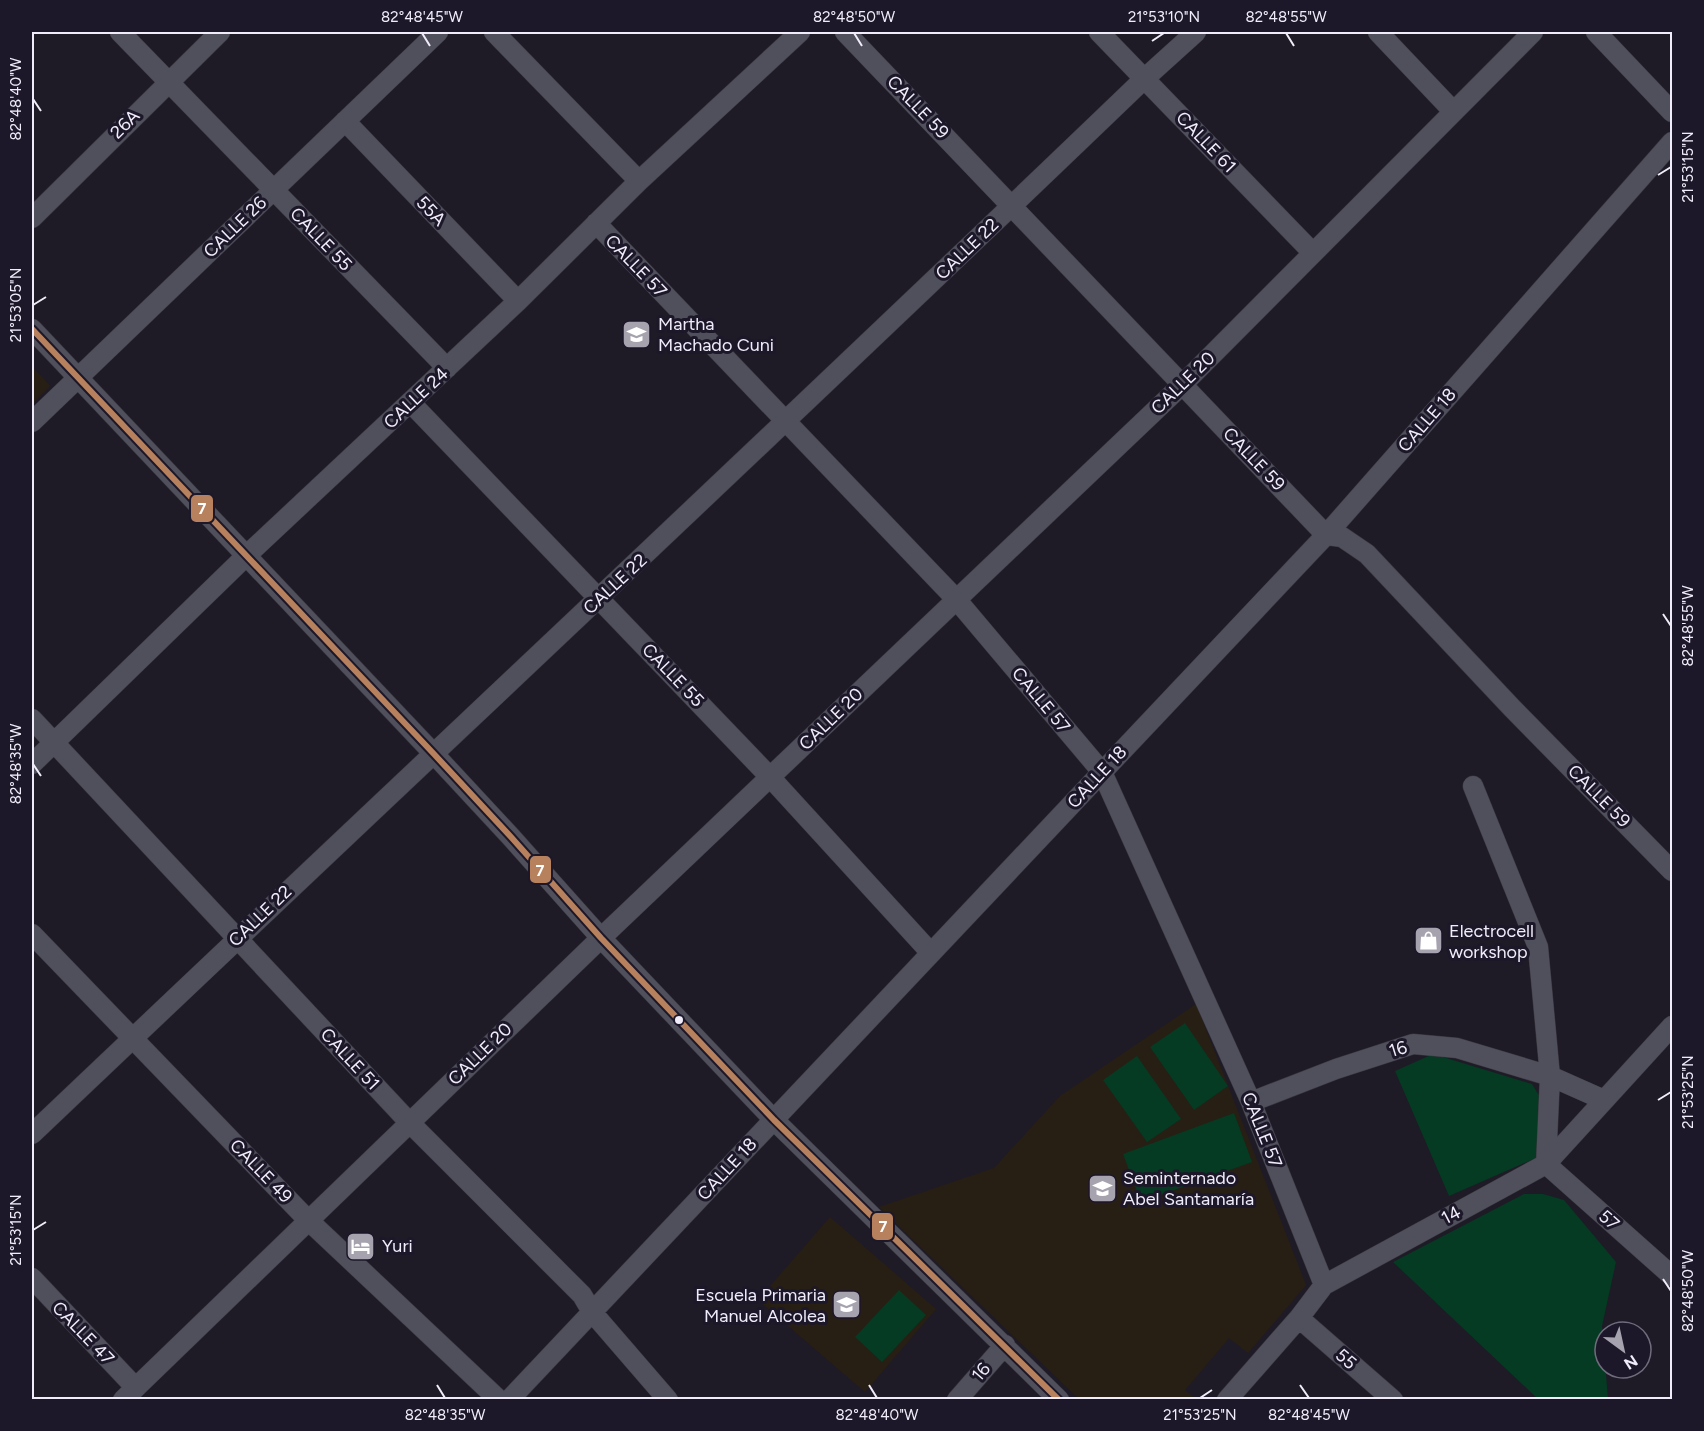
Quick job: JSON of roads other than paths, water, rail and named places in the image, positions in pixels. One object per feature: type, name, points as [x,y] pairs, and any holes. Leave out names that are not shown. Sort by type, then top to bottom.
[{"type":"street","name":"CALLE 55","points":[[120,32],[447,368]]},
{"type":"street","name":"26A","points":[[32,218],[220,32]]},
{"type":"street","name":"CALLE 26","points":[[32,422],[438,32]]},
{"type":"street","points":[[494,32],[639,181]]},
{"type":"street","name":"CALLE 24","points":[[32,764],[247,555],[518,301],[639,181],[800,32]]},
{"type":"street","name":"CALLE 59","points":[[846,32],[1326,534],[1342,537],[1366,554],[1512,708],[1672,871]]},
{"type":"street","name":"CALLE 61","points":[[1099,32],[1313,253]]},
{"type":"street","name":"CALLE 22","points":[[32,1134],[1196,32]]},
{"type":"street","points":[[1378,32],[1454,111]]},
{"type":"street","name":"CALLE 20","points":[[128,1396],[409,1122],[1183,384],[1533,32]]},
{"type":"street","points":[[1596,32],[1672,112]]},
{"type":"street","name":"55A","points":[[345,121],[518,301]]},
{"type":"street","name":"CALLE 18","points":[[509,1400],[1326,534],[1672,142]]},
{"type":"street","name":"CALLE 57","points":[[596,223],[956,599],[1102,772],[1251,1102],[1324,1284]]},
{"type":"street","points":[[32,329],[433,753],[601,938],[774,1120],[1059,1400]]},
{"type":"street","name":"CALLE 55","points":[[410,402],[770,777],[931,953]]},
{"type":"street","name":"CALLE 51","points":[[32,719],[409,1122],[582,1295],[592,1312],[668,1400]]},
{"type":"street","points":[[1473,786],[1538,947],[1550,1076],[1546,1164]]},
{"type":"street","name":"CALLE 49","points":[[32,934],[308,1220],[499,1400]]},
{"type":"street","name":"14","points":[[1227,1400],[1299,1318],[1324,1284],[1546,1164],[1672,1026]]},
{"type":"street","name":"16","points":[[1251,1102],[1336,1069],[1413,1044],[1457,1048],[1550,1076],[1604,1100]]},
{"type":"street","name":"57","points":[[1546,1164],[1672,1276]]},
{"type":"street","name":"CALLE 47","points":[[32,1278],[128,1396]]},
{"type":"street","name":"55","points":[[1299,1318],[1393,1400]]},
{"type":"street","name":"16","points":[[957,1400],[1005,1345]]},
{"type":"place","name":"Martha Machado Cuni","points":[[637,334]]},
{"type":"place","name":"Electrocell workshop","points":[[1428,941]]},
{"type":"place","name":"Seminternado Abel Santamaría","points":[[1102,1188]]},
{"type":"place","name":"Yuri","points":[[361,1246]]},
{"type":"place","name":"Escuela Primaria Manuel Alcolea","points":[[847,1305]]}]
